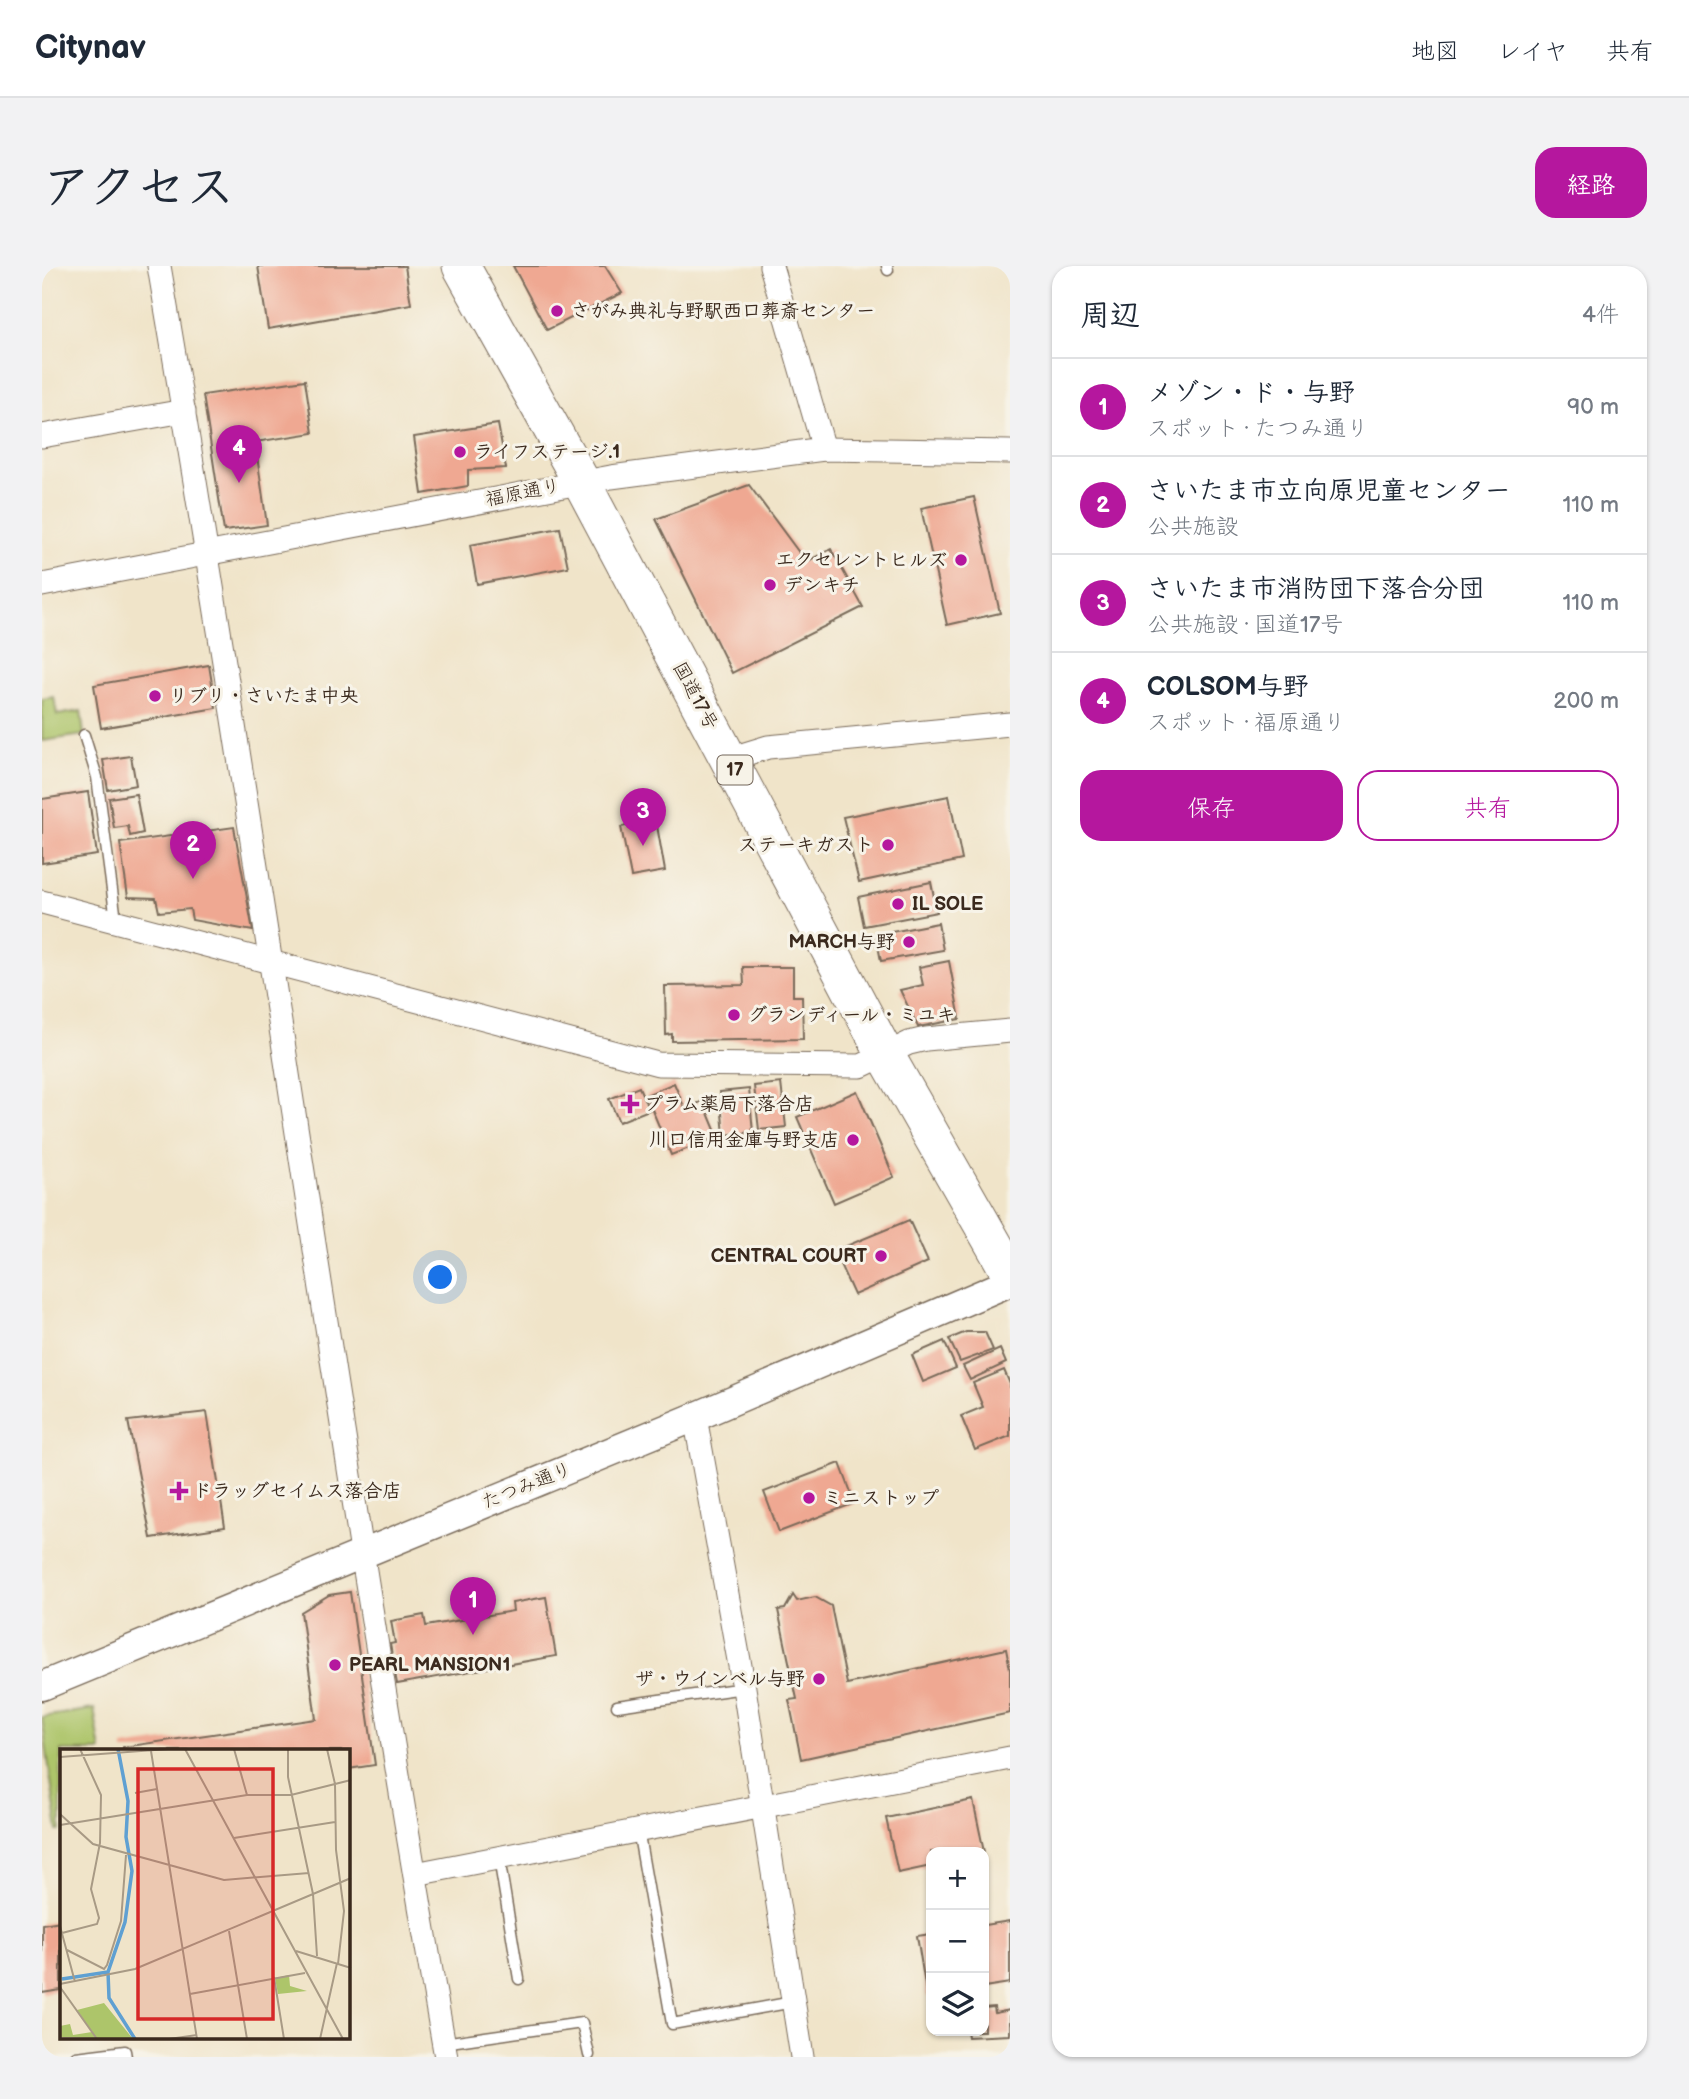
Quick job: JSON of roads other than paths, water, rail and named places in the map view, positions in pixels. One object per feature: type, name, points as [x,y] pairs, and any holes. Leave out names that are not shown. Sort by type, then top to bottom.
[{"type":"highway","name":"国道17号","points":[[461,266],[581,481],[885,1054],[1010,1273]]},
{"type":"street","points":[[159,266],[208,554],[360,1553],[444,2050]]},
{"type":"street","points":[[771,266],[824,449]]},
{"type":"street","points":[[42,436],[184,411]]},
{"type":"street","name":"福原通り","points":[[42,584],[581,481],[824,449],[1010,452]]},
{"type":"street","points":[[729,759],[768,747],[1010,724]]},
{"type":"street","points":[[42,902],[657,1063],[861,1066],[926,1039],[1010,1031]]},
{"type":"street","name":"たつみ通り","points":[[42,1686],[695,1417],[1010,1283]]},
{"type":"street","points":[[695,1417],[744,1688],[802,2057]]},
{"type":"street","points":[[415,1874],[1010,1758]]},
{"type":"lane","points":[[85,735],[97,777],[116,920]]},
{"type":"lane","points":[[617,1706],[744,1688]]},
{"type":"lane","points":[[638,1830],[672,2024],[793,2002]]},
{"type":"lane","points":[[499,1857],[519,1979]]},
{"type":"lane","points":[[444,2050],[582,2023],[589,2055]]},
{"type":"lane","points":[[76,2057],[125,2051],[126,2057]]},
{"type":"place","name":"さがみ典礼与野駅西口葬斎センター","points":[[557,311]]},
{"type":"place","name":"ライフステージ.1","points":[[460,452]]},
{"type":"place","name":"COLSOM与野","points":[[239,483]]},
{"type":"place","name":"エクセレントヒルズ","points":[[961,560]]},
{"type":"place","name":"デンキチ","points":[[770,585]]},
{"type":"place","name":"リブリ・さいたま中央","points":[[155,696]]},
{"type":"place","name":"ステーキガスト","points":[[888,845]]},
{"type":"place","name":"さいたま市消防団下落合分団","points":[[643,846]]},
{"type":"place","name":"さいたま市立向原児童センター","points":[[193,879]]},
{"type":"place","name":"IL SOLE","points":[[898,904]]},
{"type":"place","name":"MARCH与野","points":[[909,942]]},
{"type":"place","name":"グランディール・ミユキ","points":[[734,1015]]},
{"type":"place","name":"プラム薬局下落合店","points":[[630,1104]]},
{"type":"place","name":"川口信用金庫与野支店","points":[[853,1140]]},
{"type":"place","name":"CENTRAL COURT","points":[[881,1256]]},
{"type":"place","name":"ドラッグセイムス落合店","points":[[179,1491]]},
{"type":"place","name":"ミニストップ","points":[[809,1498]]},
{"type":"place","name":"メゾン・ド・与野","points":[[473,1635]]},
{"type":"place","name":"PEARL MANSION1","points":[[335,1665]]},
{"type":"place","name":"ザ・ウインベル与野","points":[[819,1679]]}]
